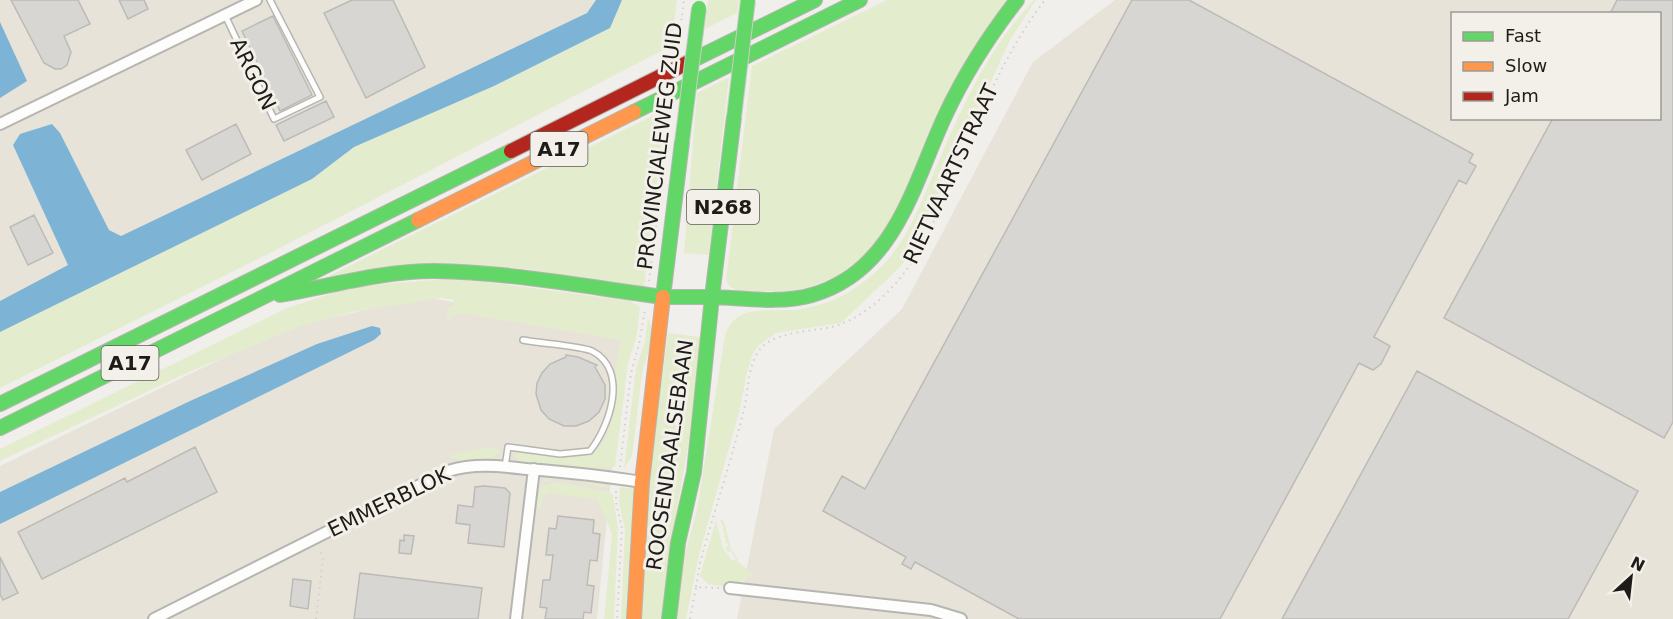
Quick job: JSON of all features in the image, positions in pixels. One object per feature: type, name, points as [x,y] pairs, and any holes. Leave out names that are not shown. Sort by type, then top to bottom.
[{"type":"main road","name":"N268","points":[[712,297],[748,0]]},
{"type":"main road","name":"A17","points":[[0,404],[815,0]]},
{"type":"main road","name":"A17","points":[[0,428],[860,0]]},
{"type":"main road","points":[[663,297],[784,300],[813,295],[837,286],[872,260],[886,244],[903,216],[945,117],[974,61],[1017,0]]},
{"type":"main road","name":"PROVINCIALEWEG ZUID","points":[[663,297],[699,4]]},
{"type":"main road","name":"A17","points":[[260,299],[386,275],[433,271],[500,275],[663,297]]},
{"type":"main road","name":"ROOSENDAALSEBAAN","points":[[634,619],[642,482],[663,297]]},
{"type":"main road","name":"ROOSENDAALSEBAAN","points":[[669,619],[678,543],[693,472],[712,297]]},
{"type":"street","name":"ARGON","points":[[0,124],[256,0]]},
{"type":"street","name":"EMMERBLOK","points":[[154,619],[448,471],[475,465],[534,469],[642,482]]},
{"type":"street","points":[[516,619],[534,469]]},
{"type":"street","points":[[730,588],[931,610],[961,619]]},
{"type":"lane","name":"ARGON","points":[[225,15],[274,119],[320,97],[270,0]]},
{"type":"lane","points":[[505,467],[507,447],[560,454],[590,451],[605,428],[612,403],[613,381],[610,371],[606,362],[591,351],[523,340]]},
{"type":"path","points":[[682,15],[684,0]]},
{"type":"path","name":"RIETVAARTSTRAAT","points":[[690,619],[700,563],[744,410],[751,367],[755,357],[761,348],[777,337],[834,326],[852,320],[891,288],[917,256],[1001,69],[1019,36],[1045,0]]},
{"type":"path","name":"ROOSENDAALSEBAAN","points":[[617,619],[622,528],[616,502],[618,478],[631,373],[641,334],[659,209]]},
{"type":"path","points":[[315,539],[323,559],[316,619]]},
{"type":"path","points":[[696,587],[730,588]]},
{"type":"shaded area","points":[[0,0],[609,0],[0,355]]},
{"type":"shaded area","points":[[1115,0],[1673,0],[1673,619],[737,619],[774,429],[902,309],[1033,62]]},
{"type":"shaded area","points":[[421,297],[626,329],[597,619],[0,619],[0,466],[283,329]]},
{"type":"green space","points":[[622,0],[677,0],[671,46],[278,249],[0,388],[0,332],[312,179],[354,147],[494,86],[609,28]]},
{"type":"green space","points":[[708,0],[739,0],[737,13],[705,29]]},
{"type":"green space","points":[[887,0],[1009,0],[909,190],[874,249],[835,277],[809,287],[788,291],[738,291],[730,287],[726,280],[752,66]]},
{"type":"green space","points":[[1036,0],[1010,40],[927,220],[901,266],[841,323],[776,333],[759,345],[753,353],[740,409],[699,555],[686,619],[674,619],[680,571],[697,510],[725,335],[730,325],[736,318],[752,312],[798,310],[835,299],[851,291],[880,268],[906,233],[957,121],[990,57]]},
{"type":"green space","points":[[729,77],[709,255],[684,253],[697,93]]},
{"type":"green space","points":[[666,109],[644,287],[518,268],[325,278]]},
{"type":"green space","points":[[458,278],[630,301],[640,307],[636,339],[628,363],[615,467],[573,469],[545,466],[521,463],[514,456],[519,451],[569,458],[593,453],[601,445],[607,434],[620,340],[460,313],[446,321],[448,307],[454,306],[454,300],[442,298],[352,312],[301,326],[191,371],[0,461],[0,449],[287,308],[339,291],[372,285]]},
{"type":"green space","points":[[648,318],[653,331],[652,340],[642,373],[632,456],[624,469],[636,368],[645,341]]},
{"type":"green space","points":[[668,333],[701,337],[688,446],[667,568],[661,619],[641,619],[649,475]]},
{"type":"green space","points":[[484,448],[498,449],[501,455],[498,454],[483,461],[465,461],[452,459],[450,455]]},
{"type":"green space","points":[[550,475],[579,478],[612,487],[599,487],[562,478],[543,481]]},
{"type":"green space","points":[[558,482],[609,492],[613,495],[618,528],[614,619],[604,619],[612,534],[597,499],[548,493],[543,497],[540,510],[537,506],[540,487]]},
{"type":"green space","points":[[620,487],[635,489],[628,619],[621,619],[625,529],[619,503]]},
{"type":"green space","points":[[716,520],[723,548],[732,561],[736,559],[725,547],[728,546],[723,537],[725,534],[722,529],[724,528],[720,520],[724,521],[731,549],[738,559],[737,561],[753,574],[752,577],[742,582],[728,581],[722,586],[708,584],[700,576]]},
{"type":"water","points":[[596,0],[622,0],[610,28],[494,86],[354,147],[312,179],[0,332],[0,301],[68,265],[13,145],[20,134],[52,124],[60,133],[109,230],[121,236],[587,13]]},
{"type":"water","points":[[0,22],[27,81],[0,98]]},
{"type":"water","points":[[372,326],[380,328],[381,334],[374,340],[0,524],[0,492],[190,401],[317,344]]},
{"type":"building","points":[[11,0],[78,0],[90,24],[64,36],[71,52],[67,65],[61,69],[55,69],[44,63]]},
{"type":"building","points":[[119,0],[144,0],[148,9],[128,19]]},
{"type":"building","points":[[352,0],[393,0],[425,67],[366,98],[324,13]]},
{"type":"building","points":[[1132,0],[1189,0],[1473,154],[1469,162],[1476,166],[1466,184],[1459,180],[1374,337],[1390,346],[1381,364],[1373,370],[1359,363],[1220,619],[1019,619],[915,562],[911,569],[902,564],[906,557],[823,511],[842,476],[865,489]]},
{"type":"building","points":[[1617,0],[1673,0],[1673,422],[1664,438],[1444,318],[1552,120],[1661,120],[1661,12],[1611,12]]},
{"type":"building","points":[[273,16],[312,95],[280,111],[242,31]]},
{"type":"building","points":[[326,101],[334,117],[284,141],[276,125]]},
{"type":"building","points":[[236,124],[251,154],[202,180],[186,150]]},
{"type":"building","points":[[34,215],[53,253],[28,265],[10,227]]},
{"type":"building","points":[[566,355],[597,365],[595,367],[605,385],[605,399],[599,412],[589,421],[576,426],[564,426],[549,419],[541,410],[536,394],[537,383],[542,373],[550,364]]},
{"type":"building","points":[[1417,371],[1638,491],[1568,619],[1282,619]]},
{"type":"building","points":[[195,447],[217,492],[42,579],[18,532],[125,478],[127,482]]},
{"type":"building","points":[[475,487],[505,488],[510,493],[504,547],[468,543],[470,525],[456,523],[458,505],[473,507]]},
{"type":"building","points":[[558,516],[594,520],[593,533],[600,534],[597,561],[590,560],[587,585],[594,586],[591,613],[584,612],[583,619],[545,619],[547,608],[540,607],[543,580],[550,580],[553,555],[546,555],[549,528],[556,529]]},
{"type":"building","points":[[404,535],[414,536],[411,554],[399,553],[400,540],[404,541]]},
{"type":"building","points":[[0,557],[18,593],[3,600],[0,594]]},
{"type":"building","points":[[360,573],[482,588],[478,619],[354,619]]},
{"type":"building","points":[[293,579],[311,581],[308,609],[290,606]]},
{"type":"traffic: fast","points":[[734,117],[748,0]]},
{"type":"traffic: fast","points":[[689,62],[815,0]]},
{"type":"traffic: fast","points":[[634,112],[860,0]]},
{"type":"traffic: fast","points":[[712,297],[762,300],[800,298],[840,283],[863,267],[882,246],[898,222],[960,86],[987,42],[1017,0]]},
{"type":"traffic: fast","points":[[682,142],[699,8]]},
{"type":"traffic: fast","points":[[682,142],[663,297],[712,297],[734,117]]},
{"type":"traffic: fast","points":[[0,404],[511,151]]},
{"type":"traffic: fast","points":[[0,428],[418,220]]},
{"type":"traffic: fast","points":[[280,295],[376,276],[434,271],[520,277],[663,297]]},
{"type":"traffic: fast","points":[[669,619],[678,543],[694,472],[712,297]]},
{"type":"traffic: slow","points":[[418,220],[634,112]]},
{"type":"traffic: slow","points":[[634,619],[642,482],[663,297]]},
{"type":"traffic: jam","points":[[511,151],[689,62]]}]
